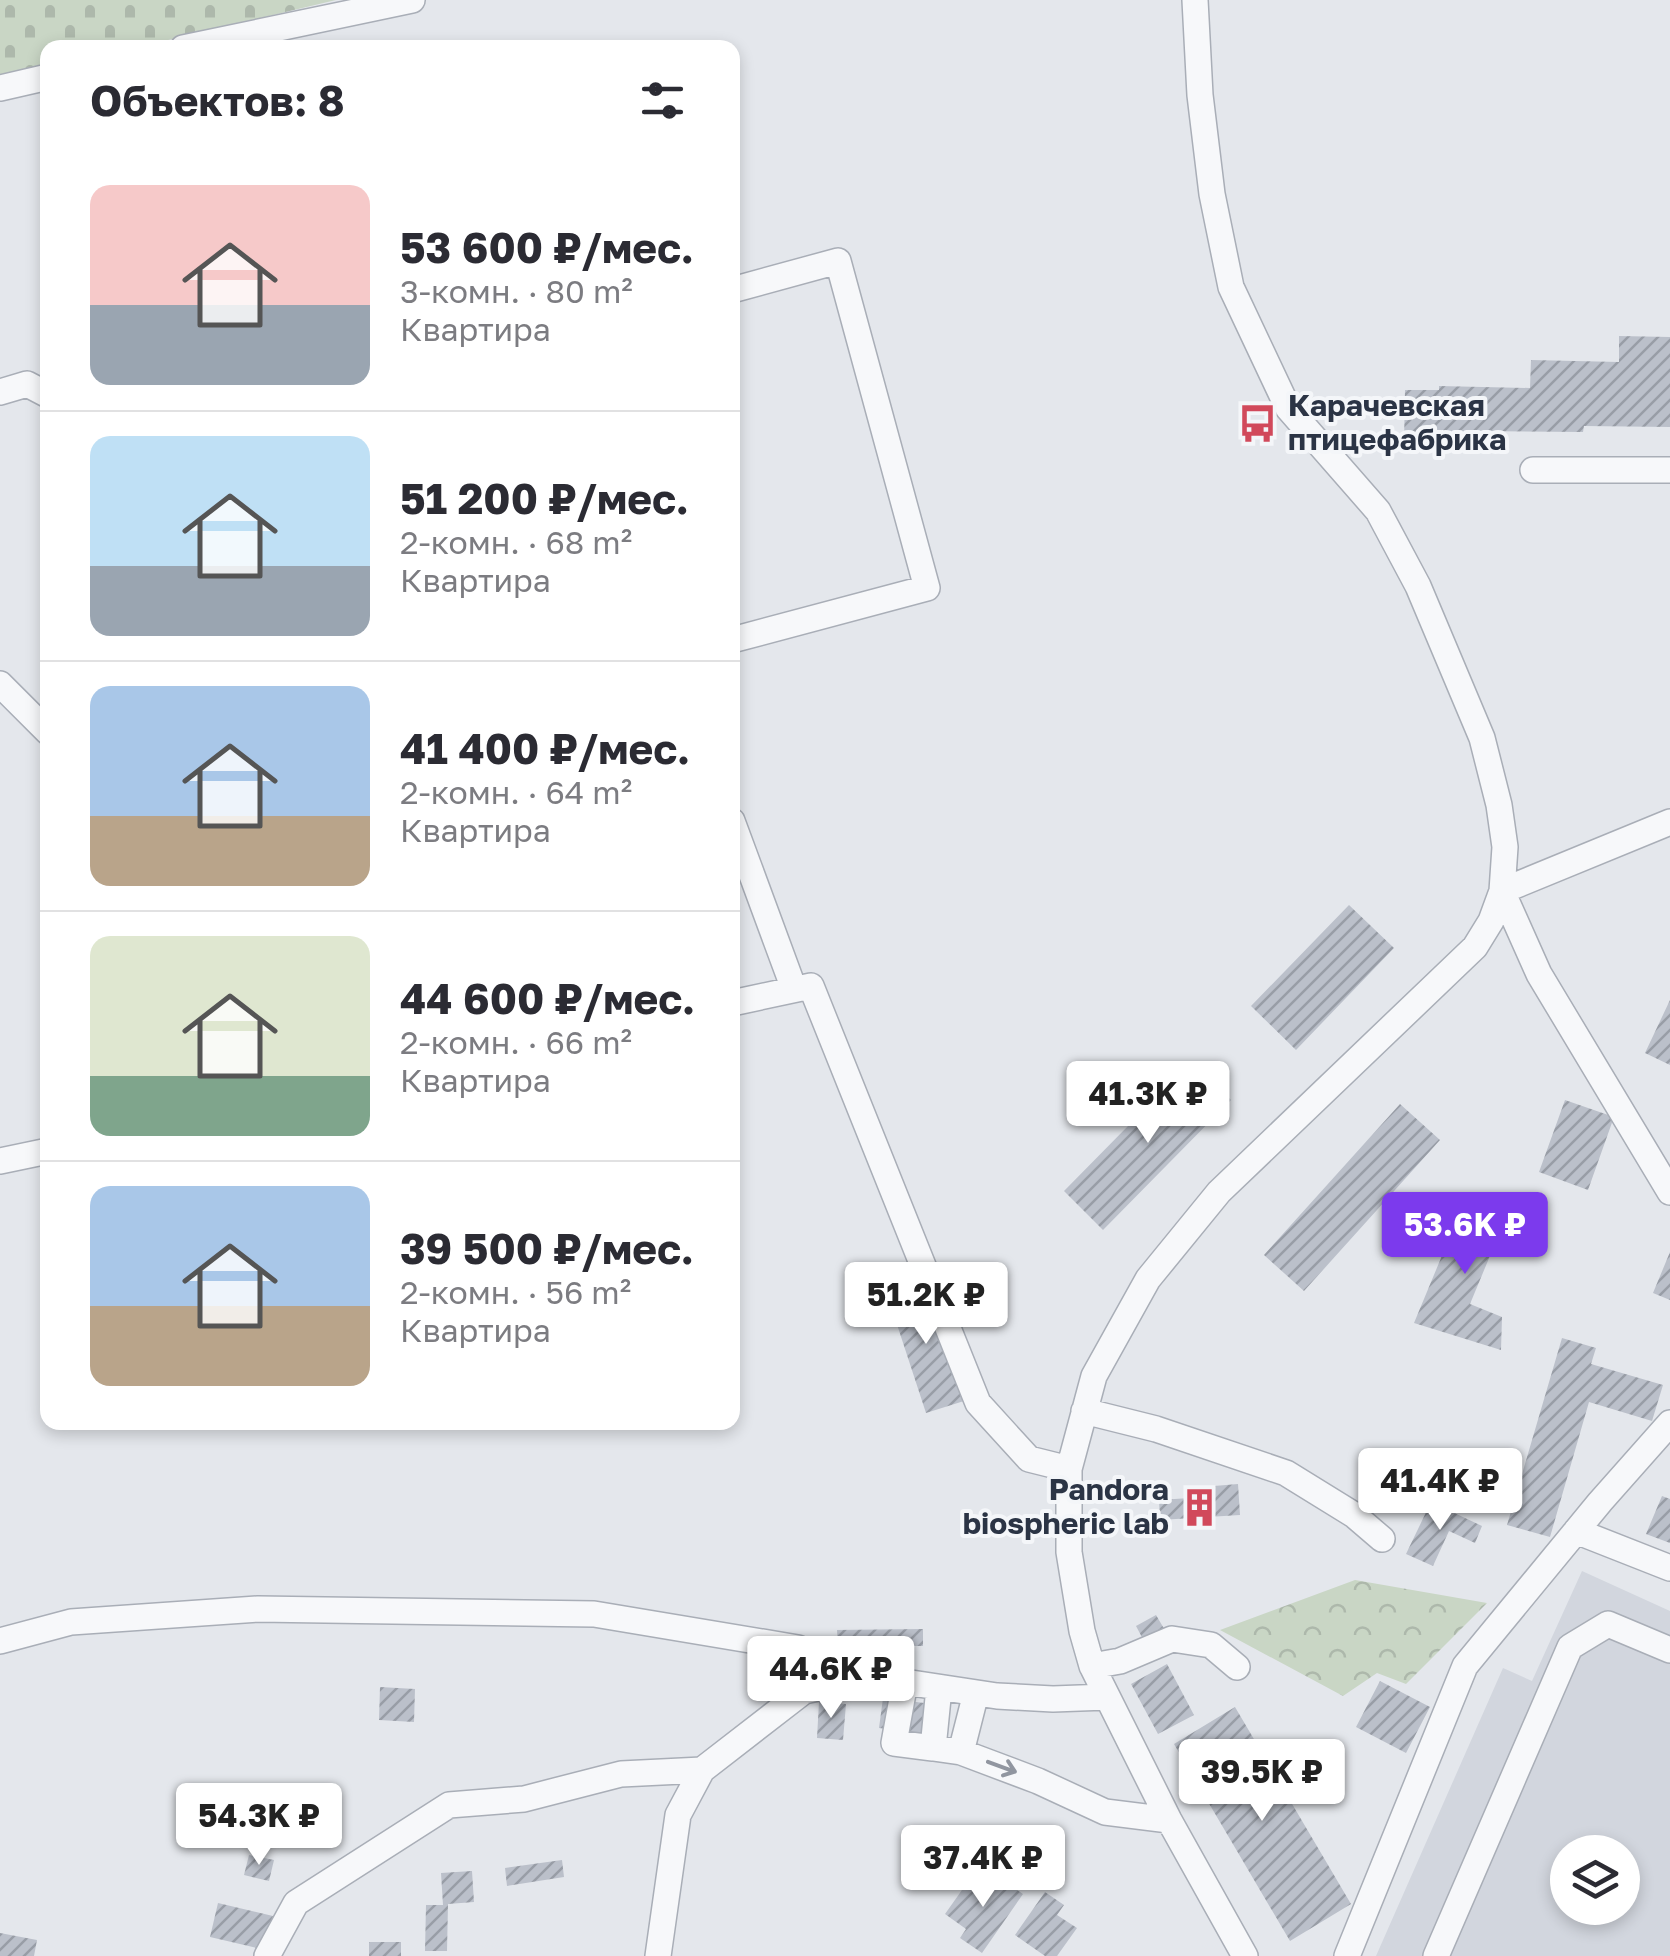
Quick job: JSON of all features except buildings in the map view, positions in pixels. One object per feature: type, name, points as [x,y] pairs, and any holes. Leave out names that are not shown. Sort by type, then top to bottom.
[{"type":"street","points":[[221,40],[412,0]]},
{"type":"street","points":[[1195,0],[1200,94],[1212,194],[1230,287],[1288,408],[1378,511],[1418,586],[1482,738],[1499,805],[1504,847],[1502,892],[1475,947],[1219,1192],[1148,1279],[1094,1376],[1068,1469],[1069,1552],[1092,1666],[1169,1820],[1246,1956]]},
{"type":"street","points":[[0,88],[40,79]]},
{"type":"street","points":[[740,288],[838,260],[927,588],[740,638]]},
{"type":"street","points":[[0,392],[28,384],[40,391]]},
{"type":"street","points":[[1533,470],[1670,470]]},
{"type":"street","points":[[0,684],[40,724]]},
{"type":"street","points":[[1502,892],[1670,822]]},
{"type":"street","points":[[740,842],[794,990]]},
{"type":"street","points":[[1502,892],[1539,974],[1670,1192]]},
{"type":"street","points":[[740,1001],[812,986],[978,1403],[1029,1459],[1068,1469]]},
{"type":"street","points":[[0,1161],[40,1152]]},
{"type":"street","points":[[1084,1411],[1156,1429],[1286,1472],[1354,1515],[1382,1539]]},
{"type":"street","points":[[1347,1956],[1465,1666],[1670,1423]]},
{"type":"street","points":[[1576,1531],[1670,1568]]},
{"type":"street","points":[[0,1641],[71,1622],[258,1609],[594,1614],[798,1648],[860,1679]]},
{"type":"street","points":[[1436,1956],[1570,1647],[1608,1624],[1670,1650]]},
{"type":"street","points":[[1092,1666],[1120,1662],[1172,1639],[1211,1645],[1237,1667]]},
{"type":"street","points":[[658,1956],[678,1815],[702,1770],[804,1691],[860,1679],[1053,1699],[1108,1697]]},
{"type":"street","points":[[905,1682],[894,1743],[961,1752],[1038,1781],[1104,1812],[1169,1820]]},
{"type":"street","points":[[933,1748],[940,1688]]},
{"type":"street","points":[[961,1752],[976,1693]]},
{"type":"street","points":[[267,1956],[296,1902],[450,1805],[524,1798],[621,1774],[702,1770]]},
{"type":"shaded area","points":[[1582,1571],[1670,1611],[1670,1956],[1376,1956],[1503,1668],[1532,1681]]},
{"type":"green space","points":[[0,0],[336,0],[168,40],[40,40],[40,71],[0,80]]},
{"type":"green space","points":[[1355,1580],[1487,1603],[1406,1684],[1377,1673],[1343,1696],[1220,1630]]},
{"type":"place","name":"Карачевская птицефабрика","points":[[1258,423]]},
{"type":"place","name":"Pandora biospheric lab","points":[[1199,1507]]}]
